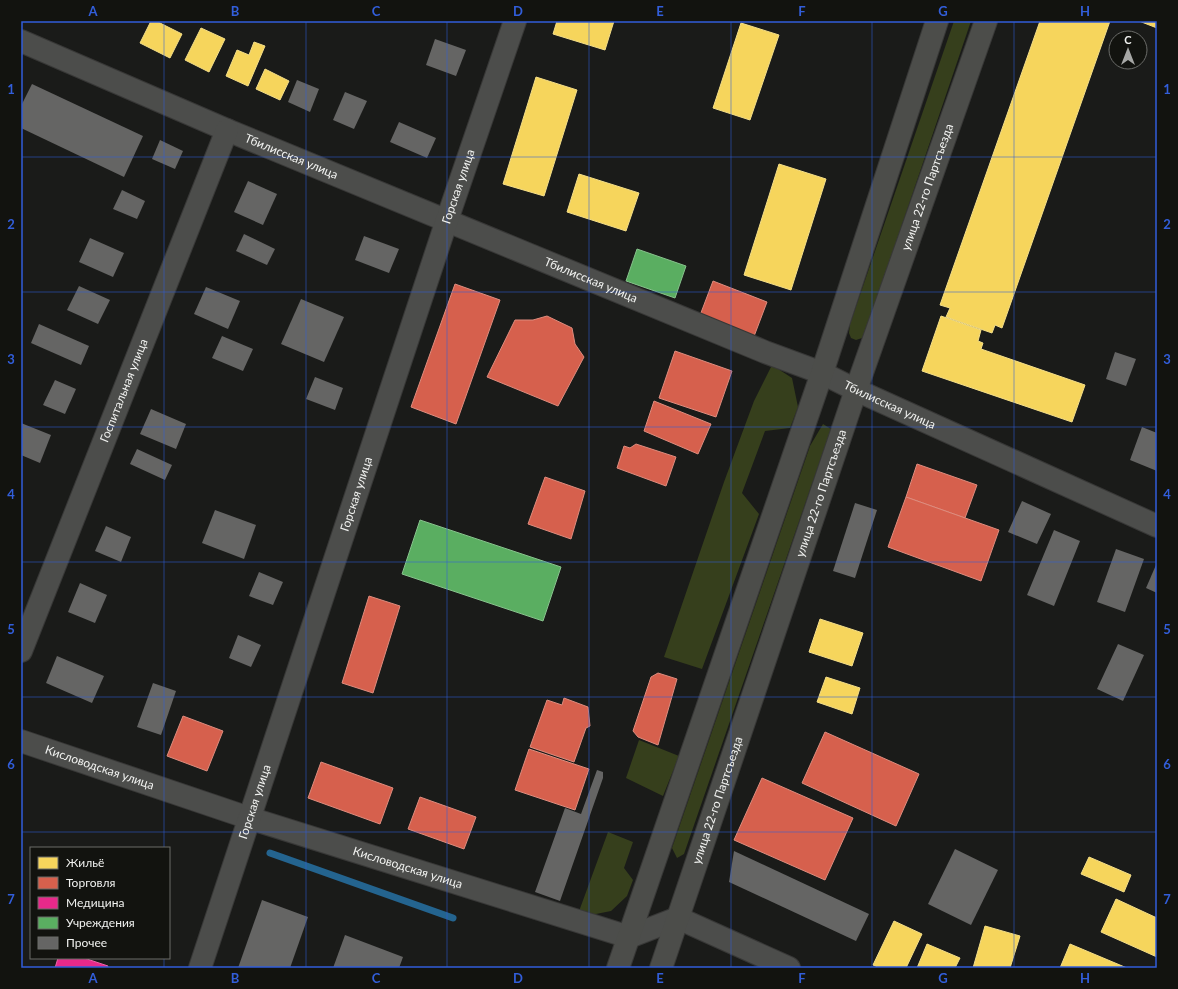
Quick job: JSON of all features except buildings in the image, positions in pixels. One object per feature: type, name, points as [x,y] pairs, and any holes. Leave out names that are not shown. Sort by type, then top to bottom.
[{"type":"main road","points":[[618,968],[822,374],[937,21]]},
{"type":"main road","name":"улица 22-го Партсъезда","points":[[661,968],[856,390],[986,21]]},
{"type":"street","name":"Горская улица","points":[[200,968],[447,220],[515,21]]},
{"type":"street","name":"Тбилисская улица","points":[[21,41],[227,130],[765,352],[822,374],[1157,526]]},
{"type":"street","name":"Госпитальная улица","points":[[21,651],[227,130]]},
{"type":"street","name":"Кисловодская улица","points":[[21,741],[249,818],[629,937]]},
{"type":"street","points":[[629,937],[678,918],[789,968]]},
{"type":"green space","points":[[954,21],[971,21],[866,331],[862,338],[856,340],[851,338],[849,333],[850,324]]},
{"type":"green space","points":[[772,365],[792,378],[798,407],[790,428],[765,431],[742,493],[759,514],[702,669],[664,657],[724,482],[754,401]]},
{"type":"green space","points":[[823,424],[831,429],[684,854],[677,858],[672,848],[810,446]]},
{"type":"green space","points":[[639,740],[679,756],[663,796],[626,778]]},
{"type":"green space","points":[[608,832],[633,842],[624,868],[633,880],[627,896],[611,911],[591,915],[578,914]]},
{"type":"waterway","points":[[270,853],[453,918]]}]
